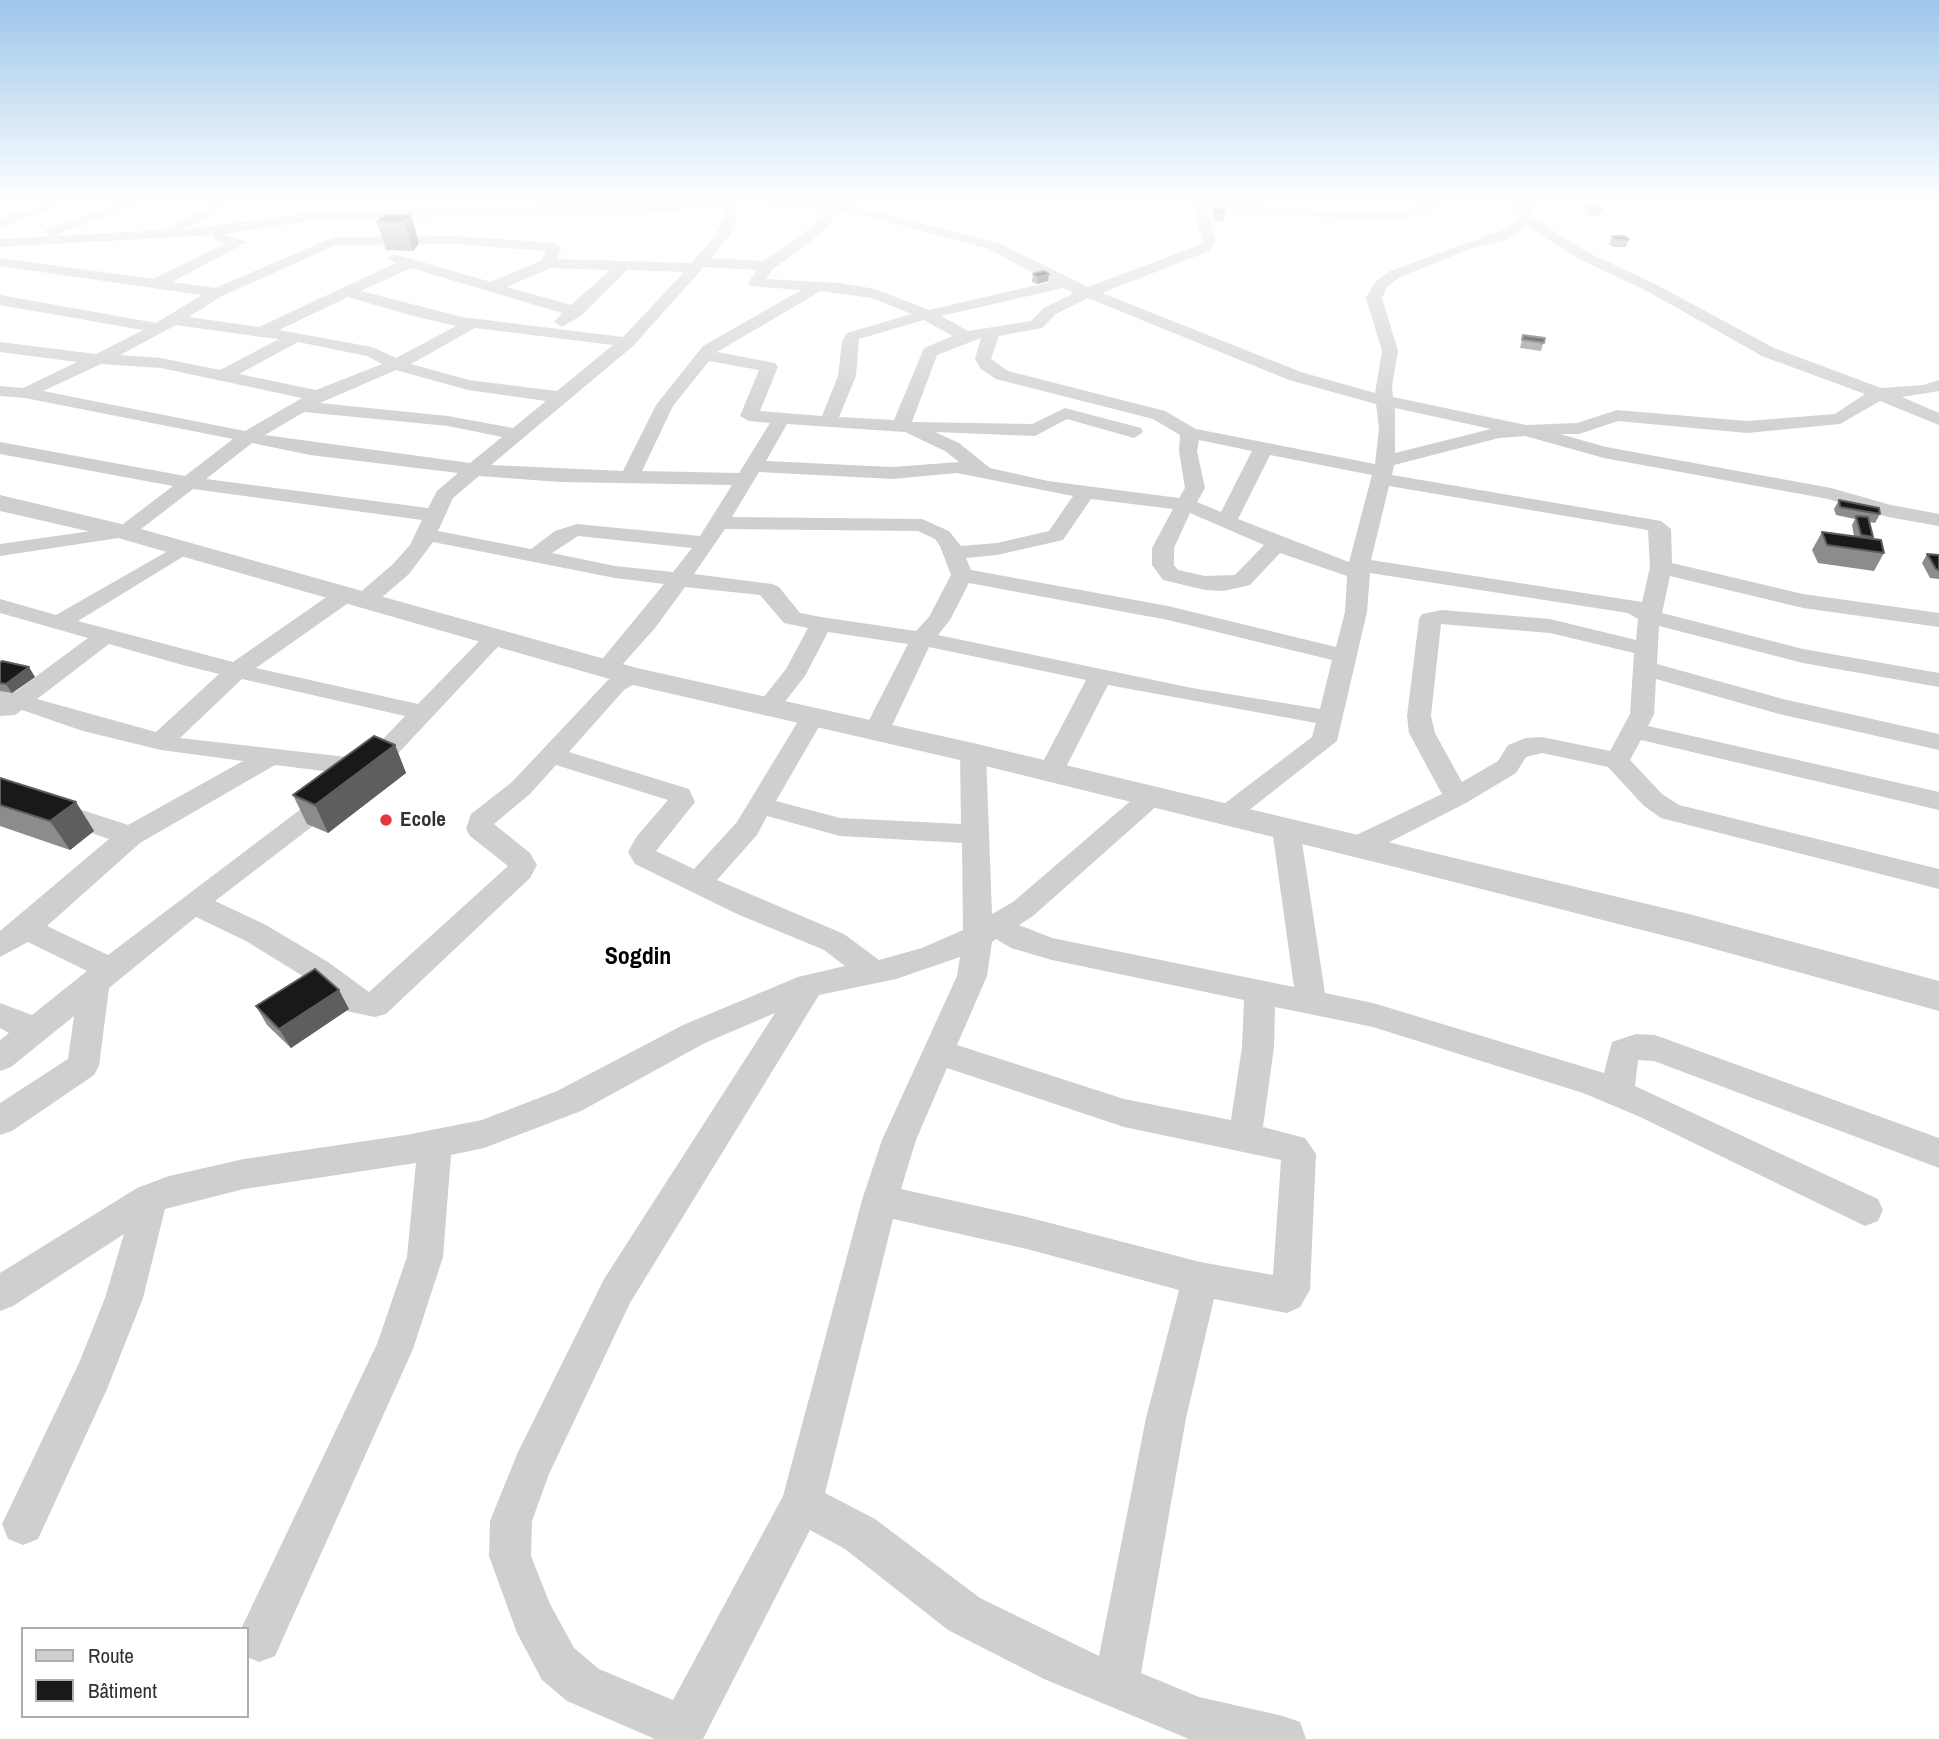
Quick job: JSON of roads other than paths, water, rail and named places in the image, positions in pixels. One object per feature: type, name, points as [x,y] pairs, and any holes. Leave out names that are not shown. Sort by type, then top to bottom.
[{"type":"street","points":[[159,283],[217,293]]},
{"type":"street","points":[[24,393],[102,358],[235,283]]},
{"type":"street","points":[[261,332],[366,283]]},
{"type":"street","points":[[480,283],[576,312]]},
{"type":"street","points":[[493,287],[502,283]]},
{"type":"street","points":[[547,332],[576,312],[605,283]]},
{"type":"street","points":[[160,742],[237,670],[401,569],[430,525],[444,495],[627,342],[682,283]]},
{"type":"street","points":[[758,283],[875,293],[929,315],[966,337]]},
{"type":"street","points":[[829,420],[847,376],[850,341],[853,336],[879,326],[1063,283]]},
{"type":"street","points":[[1064,283],[1295,376],[1604,452],[1831,494],[1888,511],[1939,520]]},
{"type":"street","points":[[905,427],[930,352],[966,337],[1036,325],[1058,305],[1112,283]]},
{"type":"street","points":[[1225,816],[1324,741],[1356,612],[1359,569],[1384,471],[1388,428],[1383,386],[1390,351],[1374,298],[1383,283]]},
{"type":"street","points":[[1642,283],[1768,352],[1939,420]]},
{"type":"street","points":[[630,476],[665,405],[713,347],[818,287]]},
{"type":"street","points":[[347,292],[419,313],[472,323],[627,342]]},
{"type":"street","points":[[0,300],[164,323],[296,337],[372,352],[397,365],[468,385],[559,397]]},
{"type":"street","points":[[0,550],[125,532],[191,484],[248,437],[318,396],[397,365],[472,323]]},
{"type":"street","points":[[992,334],[984,349],[983,359],[987,365],[1003,375],[1159,415],[1190,433],[1654,525],[1661,530],[1661,567],[1650,617],[1642,714],[1617,761]]},
{"type":"street","points":[[222,376],[296,337]]},
{"type":"street","points":[[0,347],[58,356],[161,363],[318,396]]},
{"type":"street","points":[[706,355],[767,364],[769,367],[748,415],[905,427],[1035,430],[1065,413],[1135,432]]},
{"type":"street","points":[[1384,471],[1519,429],[1579,428],[1617,415],[1747,428],[1780,426],[1840,419],[1878,394],[1934,389]]},
{"type":"street","points":[[0,391],[24,393],[310,449],[477,470],[630,476],[864,473],[948,467],[981,470],[1085,493],[1188,505],[1278,543],[1359,569],[1634,607],[1650,617],[1803,656],[1939,680]]},
{"type":"street","points":[[301,406],[448,421],[518,434]]},
{"type":"street","points":[[193,903],[256,933],[317,970],[357,1002],[375,1005],[520,872],[523,865],[520,860],[480,829],[479,825],[554,756],[617,685],[618,673],[719,523],[782,418]]},
{"type":"street","points":[[905,427],[952,447],[981,470]]},
{"type":"street","points":[[1190,433],[1188,451],[1196,484],[1188,505],[1167,536],[1163,548],[1163,565],[1171,575],[1214,584],[1242,580],[1278,543]]},
{"type":"street","points":[[0,448],[430,525],[537,555],[615,572],[764,589],[771,592],[792,618],[922,639],[1330,718]]},
{"type":"street","points":[[1227,521],[1263,449]]},
{"type":"street","points":[[953,553],[1046,540],[1060,533],[1085,493]]},
{"type":"street","points":[[0,503],[125,532],[618,673],[973,753],[1358,846],[1689,928],[1939,996]]},
{"type":"street","points":[[719,523],[922,525],[942,535],[962,575],[939,620],[922,639],[876,732]]},
{"type":"street","points":[[537,555],[562,534],[577,530],[706,543]]},
{"type":"street","points":[[60,622],[182,549]]},
{"type":"street","points":[[1661,567],[1803,601],[1939,620]]},
{"type":"street","points":[[962,575],[1168,613],[1344,656]]},
{"type":"street","points":[[0,606],[237,670],[424,713]]},
{"type":"street","points":[[1457,797],[1422,733],[1419,716],[1430,619],[1442,617],[1550,626],[1779,706],[1939,742]]},
{"type":"street","points":[[767,708],[797,671],[821,624]]},
{"type":"street","points":[[6,703],[105,636]]},
{"type":"street","points":[[0,1058],[193,903],[370,768],[496,637]]},
{"type":"street","points":[[1050,773],[1101,675]]},
{"type":"street","points":[[6,703],[160,742],[370,768]]},
{"type":"street","points":[[698,883],[747,828],[812,718]]},
{"type":"street","points":[[1634,731],[1939,801]]},
{"type":"street","points":[[1358,846],[1457,797],[1507,767],[1517,751],[1526,746],[1542,746],[1617,761],[1653,800],[1670,812],[1939,879]]},
{"type":"street","points":[[809,985],[617,1291],[532,1466],[511,1521],[510,1556],[533,1617],[558,1664],[583,1685],[681,1733],[802,1503],[880,1200],[900,1140],[972,976],[987,931],[976,834],[973,753]]},
{"type":"street","points":[[554,756],[680,795],[682,802],[642,852],[645,857],[747,907],[834,942],[873,971]]},
{"type":"street","points":[[0,946],[26,928],[130,836],[270,757]]},
{"type":"street","points":[[0,792],[130,836]]},
{"type":"street","points":[[0,1294],[149,1199],[192,1185],[244,1174],[484,1134],[569,1101],[694,1034],[809,985],[896,968],[933,956],[987,931],[1023,909],[1150,797]]},
{"type":"street","points":[[762,806],[840,827],[976,834]]},
{"type":"street","points":[[1286,829],[1311,1000]]},
{"type":"street","points":[[26,928],[102,976]]},
{"type":"street","points":[[987,931],[1052,949],[1311,1000],[1394,1021],[1591,1082],[1866,1210]]},
{"type":"street","points":[[0,1121],[83,1066],[102,976]]},
{"type":"street","points":[[1245,1137],[1258,1047],[1260,992]]},
{"type":"street","points":[[0,1014],[35,1030]]},
{"type":"street","points":[[1618,1093],[1623,1051],[1636,1047],[1655,1048],[1939,1153]]},
{"type":"street","points":[[880,1200],[1027,1233],[1200,1279],[1278,1295],[1287,1295],[1291,1290],[1299,1154],[1293,1148],[1124,1113],[939,1052]]},
{"type":"street","points":[[259,1640],[394,1349],[425,1257],[435,1144]]},
{"type":"street","points":[[23,1524],[93,1375],[124,1298],[138,1253],[149,1199]]},
{"type":"street","points":[[1116,1686],[1166,1418],[1200,1279]]},
{"type":"street","points":[[802,1503],[860,1534],[964,1614],[1059,1663],[1199,1720],[1283,1739]]},
{"type":"place","name":"Ecole","points":[[386,820]]},
{"type":"district","name":"Sogdin","points":[[638,958]]}]
